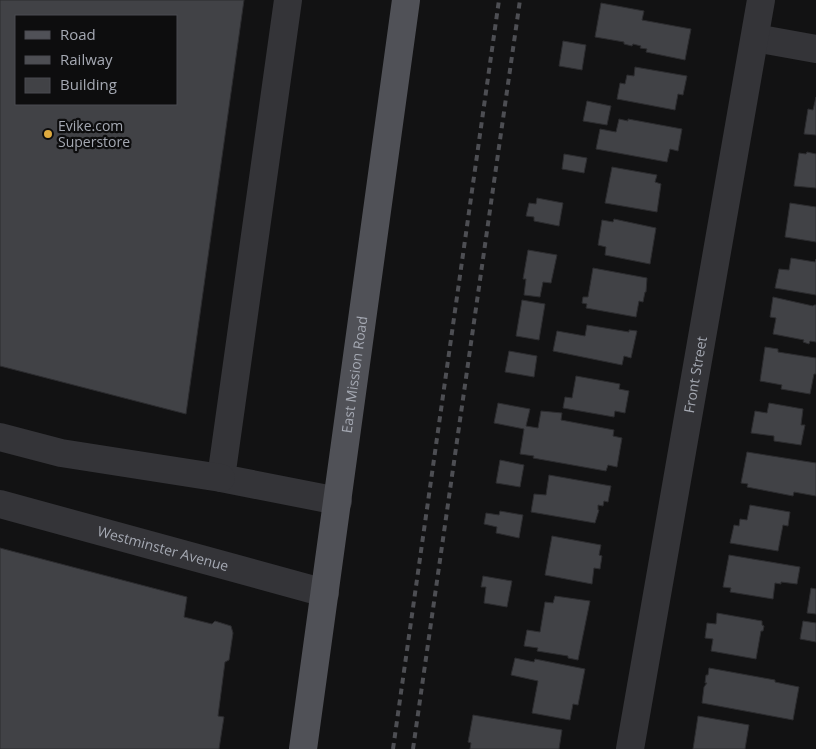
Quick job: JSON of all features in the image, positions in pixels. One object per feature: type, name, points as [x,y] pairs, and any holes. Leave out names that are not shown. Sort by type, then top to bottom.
[{"type":"main road","name":"East Mission Road","points":[[303,749],[406,0]]},
{"type":"street","points":[[221,478],[288,0]]},
{"type":"street","name":"Front Street","points":[[630,749],[761,0]]},
{"type":"street","points":[[755,38],[816,49]]},
{"type":"street","points":[[0,437],[61,453],[221,478],[338,501]]},
{"type":"street","name":"Westminster Avenue","points":[[0,504],[325,593]]},
{"type":"building","points":[[0,0],[244,0],[186,414],[0,366]]},
{"type":"building","points":[[601,3],[644,11],[642,20],[691,29],[685,60],[646,52],[647,49],[640,48],[641,46],[633,44],[632,46],[624,44],[624,42],[595,37]]},
{"type":"building","points":[[563,41],[586,45],[582,70],[559,66]]},
{"type":"building","points":[[635,67],[687,76],[683,95],[678,94],[675,110],[617,99],[620,83],[625,84],[627,75],[634,76]]},
{"type":"building","points":[[816,97],[816,135],[804,134],[808,109],[813,110]]},
{"type":"building","points":[[587,101],[611,106],[607,125],[583,121]]},
{"type":"building","points":[[619,119],[682,129],[678,151],[670,149],[667,162],[596,149],[600,129],[616,132]]},
{"type":"building","points":[[807,152],[816,154],[816,188],[794,186],[799,153],[806,154]]},
{"type":"building","points":[[564,154],[587,158],[584,173],[562,169]]},
{"type":"building","points":[[612,167],[657,175],[655,182],[661,184],[657,212],[605,203]]},
{"type":"building","points":[[537,198],[563,203],[559,226],[534,221],[534,217],[526,216],[529,203],[536,204]]},
{"type":"building","points":[[790,203],[816,207],[816,242],[785,237]]},
{"type":"building","points":[[614,219],[656,228],[650,264],[605,255],[606,247],[598,245],[602,220],[613,222]]},
{"type":"building","points":[[528,250],[557,255],[551,283],[543,282],[540,297],[524,295],[526,279],[523,279]]},
{"type":"building","points":[[791,258],[815,262],[816,259],[816,295],[775,288],[779,269],[789,270]]},
{"type":"building","points":[[593,268],[647,278],[646,292],[643,302],[639,301],[636,317],[586,308],[587,304],[582,303],[583,297],[588,297]]},
{"type":"building","points":[[773,297],[813,306],[816,305],[816,342],[810,341],[809,344],[803,342],[804,340],[773,334],[776,318],[770,317]]},
{"type":"building","points":[[522,300],[545,304],[539,340],[516,336]]},
{"type":"building","points":[[587,325],[629,332],[629,330],[637,331],[631,358],[624,356],[622,365],[553,351],[557,331],[585,336]]},
{"type":"building","points":[[765,347],[778,349],[778,352],[816,358],[816,374],[814,374],[810,394],[781,389],[782,385],[760,381]]},
{"type":"building","points":[[509,351],[537,356],[534,377],[505,372]]},
{"type":"building","points":[[576,376],[620,384],[619,389],[629,391],[625,413],[615,411],[614,417],[563,408],[565,397],[572,398]]},
{"type":"building","points":[[498,403],[530,409],[526,426],[538,428],[541,411],[562,413],[561,420],[614,430],[613,436],[622,438],[617,467],[608,465],[606,471],[520,454],[524,429],[494,423]]},
{"type":"building","points":[[769,403],[803,409],[801,425],[805,425],[801,445],[774,441],[774,436],[751,433],[755,411],[767,413]]},
{"type":"building","points":[[747,452],[816,463],[816,496],[794,492],[793,496],[747,487],[748,484],[741,483]]},
{"type":"building","points":[[500,460],[524,465],[520,487],[496,483]]},
{"type":"building","points":[[549,475],[611,486],[608,502],[604,501],[603,506],[598,505],[599,510],[595,523],[531,512],[534,494],[546,495]]},
{"type":"building","points":[[750,505],[790,512],[788,526],[783,525],[778,551],[730,543],[734,525],[739,526],[740,519],[747,520]]},
{"type":"building","points":[[500,511],[523,515],[519,538],[496,533],[497,527],[484,524],[486,513],[499,515]]},
{"type":"building","points":[[552,536],[601,545],[599,555],[602,556],[600,569],[594,568],[592,584],[545,575]]},
{"type":"building","points":[[0,548],[187,597],[184,617],[212,624],[215,621],[231,626],[233,633],[229,660],[225,662],[218,716],[224,717],[219,749],[0,749]]},
{"type":"building","points":[[729,555],[800,567],[797,584],[775,583],[773,599],[730,592],[731,588],[723,587]]},
{"type":"building","points":[[483,576],[512,581],[507,607],[484,603],[486,587],[481,587]]},
{"type":"building","points":[[811,588],[816,589],[816,614],[807,613]]},
{"type":"building","points":[[555,596],[590,601],[578,660],[568,658],[568,656],[537,651],[538,648],[524,646],[527,630],[540,632],[545,602],[553,603]]},
{"type":"building","points":[[717,613],[762,621],[764,626],[763,631],[761,631],[756,659],[711,651],[713,639],[705,638],[707,623],[716,624]]},
{"type":"building","points":[[803,621],[816,623],[816,642],[800,639]]},
{"type":"building","points":[[515,658],[534,662],[535,659],[585,669],[578,705],[573,704],[570,720],[532,713],[538,681],[511,675]]},
{"type":"building","points":[[709,668],[775,680],[775,682],[799,687],[793,720],[702,703],[704,687],[707,683],[705,683],[706,675],[708,675]]},
{"type":"building","points":[[473,715],[562,730],[559,749],[470,749],[471,743],[468,742]]},
{"type":"building","points":[[698,716],[749,725],[745,749],[693,749]]},
{"type":"railway","points":[[393,749],[499,0]]},
{"type":"railway","points":[[413,749],[520,0]]},
{"type":"place","name":"Evike.com Superstore","points":[[48,134]]}]
